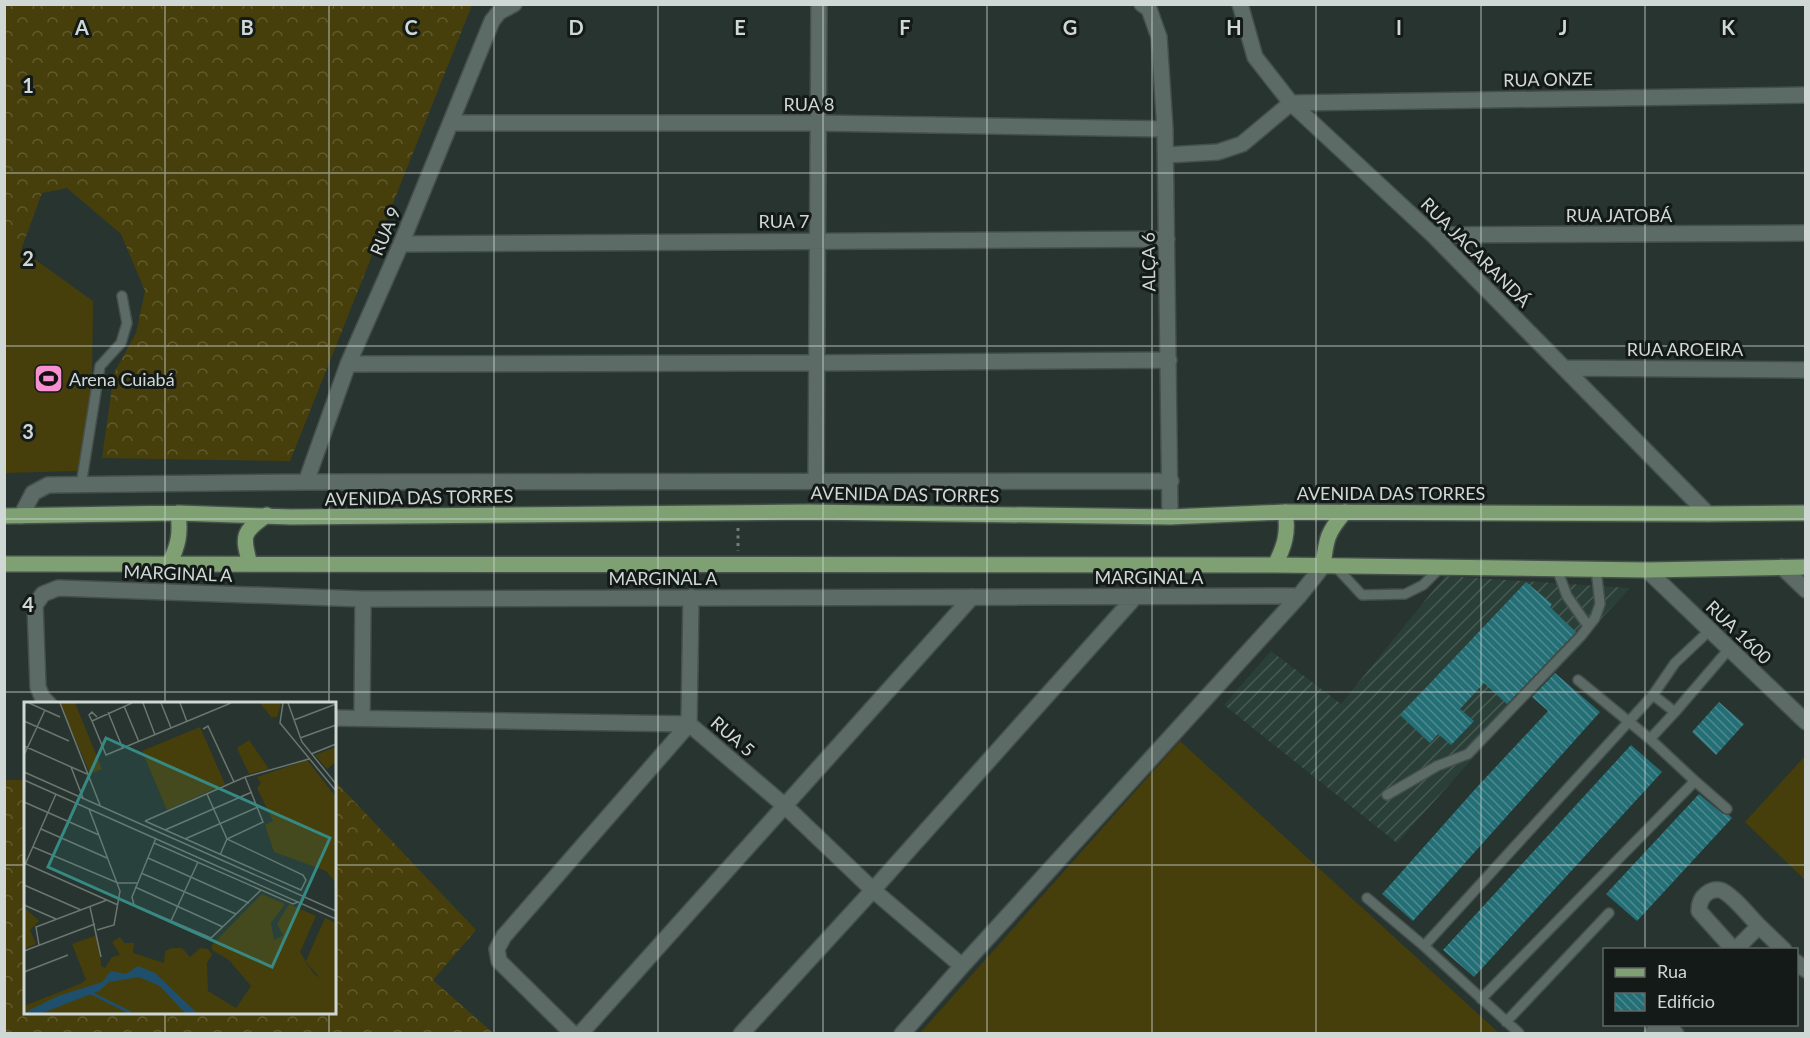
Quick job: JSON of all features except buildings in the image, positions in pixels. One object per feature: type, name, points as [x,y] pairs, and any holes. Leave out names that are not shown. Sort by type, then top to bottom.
[{"type":"main road","name":"AVENIDA DAS TORRES","points":[[4,516],[178,513],[267,515],[291,518],[808,512],[1170,517],[1285,512],[1806,513]]},
{"type":"main road","points":[[1275,565],[1285,544],[1287,529],[1285,512]]},
{"type":"main road","points":[[1329,566],[1326,539],[1335,523],[1345,512]]},
{"type":"main road","points":[[169,565],[179,541],[178,513]]},
{"type":"main road","points":[[250,564],[244,545],[246,533],[267,515]]},
{"type":"main road","points":[[4,564],[1275,565],[1647,570],[1806,567]]},
{"type":"street","name":"RUA 9","points":[[306,482],[348,363],[402,244],[492,21],[499,12],[514,4]]},
{"type":"street","points":[[814,4],[820,4],[816,482]]},
{"type":"street","name":"RUA JACARANDÁ","points":[[1240,4],[1255,57],[1291,103],[1433,236],[1708,514]]},
{"type":"street","name":"ALÇA 6","points":[[1146,7],[1156,25],[1160,44],[1166,129],[1170,517]]},
{"type":"street","name":"RUA ONZE","points":[[1291,103],[1806,95]]},
{"type":"street","points":[[1167,155],[1218,152],[1242,144],[1291,103]]},
{"type":"street","name":"RUA 8","points":[[451,123],[818,123],[1166,129]]},
{"type":"street","name":"RUA JATOBÁ","points":[[1433,236],[1806,234]]},
{"type":"street","name":"RUA 7","points":[[402,244],[1167,239]]},
{"type":"street","points":[[348,363],[1169,360]]},
{"type":"street","name":"RUA AROEIRA","points":[[1564,368],[1806,369]]},
{"type":"street","points":[[21,516],[33,493],[48,485],[306,482],[1170,481]]},
{"type":"street","points":[[902,1034],[1299,596],[1329,566]]},
{"type":"street","points":[[1782,567],[1806,590]]},
{"type":"street","name":"RUA 1600","points":[[1647,570],[1806,722]]},
{"type":"street","name":"MARGINAL A","points":[[47,702],[38,687],[35,605],[44,594],[58,588],[363,599],[1299,596]]},
{"type":"street","points":[[573,1034],[499,961],[497,949],[504,936],[689,724],[691,597]]},
{"type":"street","points":[[580,1034],[972,597]]},
{"type":"street","points":[[741,1034],[1135,597]]},
{"type":"street","points":[[362,718],[363,599]]},
{"type":"street","name":"RUA 5","points":[[336,718],[689,724],[785,806],[873,890],[962,966]]},
{"type":"street","points":[[1733,948],[1700,911],[1699,904],[1710,891],[1720,890],[1728,894],[1782,948]]},
{"type":"street","points":[[1737,948],[1759,926]]},
{"type":"lane","points":[[81,484],[100,366],[121,343],[127,322],[122,296]]},
{"type":"lane","points":[[1329,566],[1362,595],[1405,594],[1423,585],[1441,567]]},
{"type":"lane","points":[[1557,569],[1567,596],[1588,626]]},
{"type":"lane","points":[[1387,795],[1437,766],[1468,754],[1581,636],[1595,618],[1600,604],[1596,569]]},
{"type":"lane","points":[[1424,946],[1653,695],[1675,663],[1709,631]]},
{"type":"lane","points":[[1650,739],[1729,649]]},
{"type":"lane","points":[[1578,680],[1650,739],[1727,809]]},
{"type":"lane","points":[[1653,695],[1675,712]]},
{"type":"lane","points":[[1481,999],[1695,781]]},
{"type":"lane","points":[[1367,898],[1424,946],[1519,1033]]},
{"type":"lane","points":[[1506,1022],[1609,913]]},
{"type":"path","points":[[738,513],[739,565]]},
{"type":"shaded area","points":[[1445,576],[1630,588],[1515,711],[1397,843],[1224,705],[1271,651],[1341,704]]},
{"type":"green space","points":[[5,4],[472,5],[290,461],[102,458],[114,373],[136,333],[145,291],[121,234],[67,188],[42,193],[21,250],[5,238]]},
{"type":"green space","name":"Arena Cuiabá","points":[[5,238],[93,301],[91,457],[76,471],[5,473]]},
{"type":"green space","points":[[1180,741],[1499,1033],[920,1033]]},
{"type":"green space","points":[[1805,756],[1805,880],[1745,822]]},
{"type":"green space","points":[[24,780],[24,1014],[336,1014],[336,782],[476,930],[433,980],[493,1033],[5,1033],[4,781]]},
{"type":"place","name":"Arena Cuiabá","points":[[48,379]]}]
